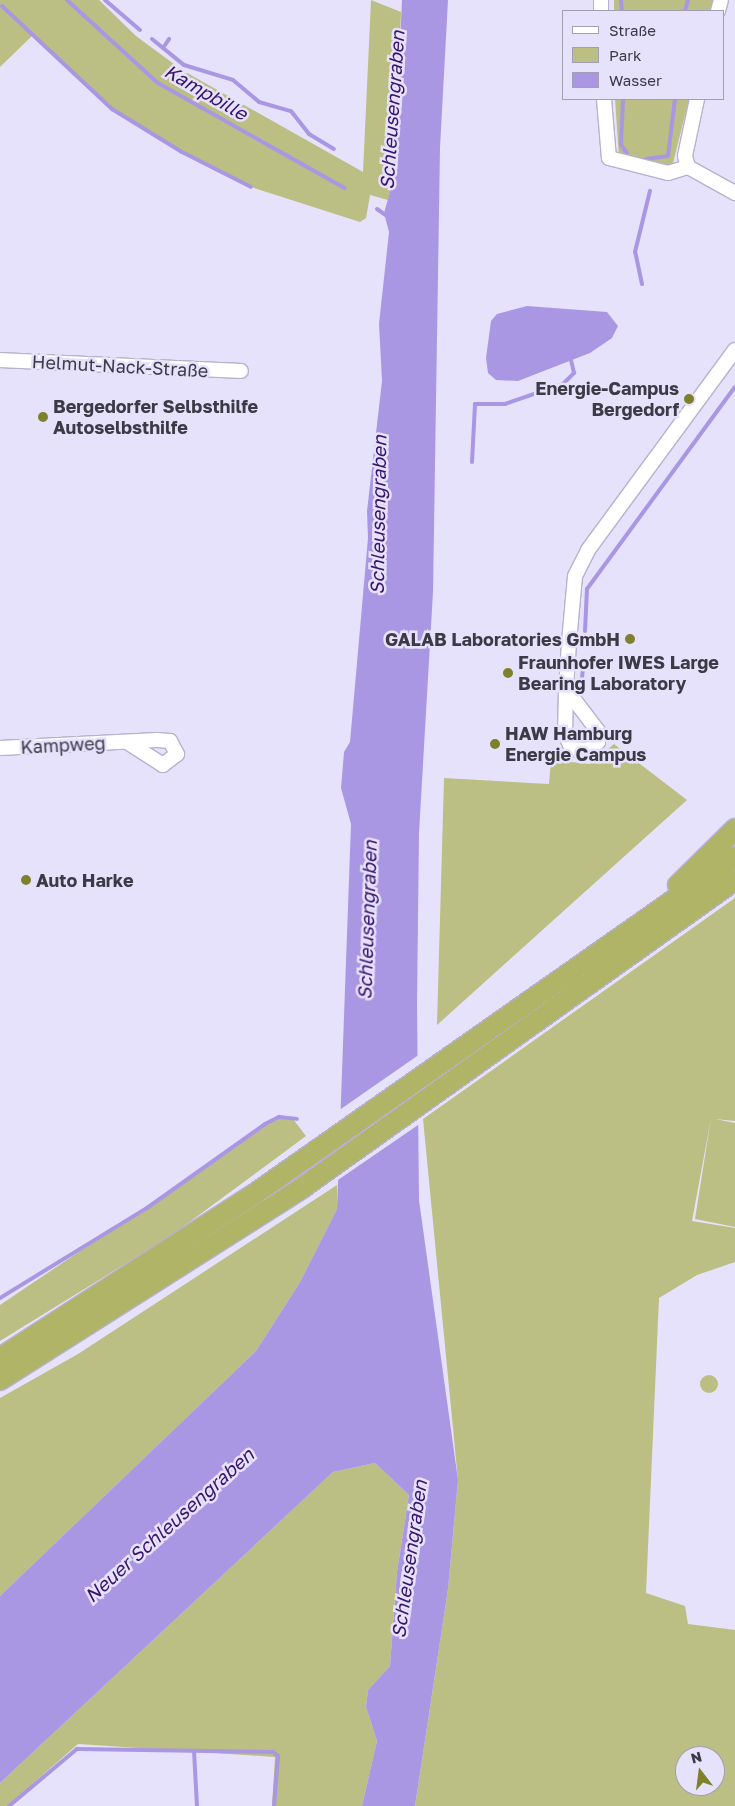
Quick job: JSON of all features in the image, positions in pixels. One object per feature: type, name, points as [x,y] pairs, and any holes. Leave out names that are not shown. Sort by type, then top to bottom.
[{"type":"highway","points":[[637,925],[735,829]]},
{"type":"highway","points":[[0,1358],[301,1162],[735,857]]},
{"type":"highway","points":[[0,1380],[302,1188],[735,880]]},
{"type":"street","points":[[604,100],[609,158],[668,173],[688,166]]},
{"type":"street","points":[[697,100],[685,156],[688,166],[735,193]]},
{"type":"street","points":[[566,689],[572,593],[579,566],[735,350]]},
{"type":"street","name":"Helmut-Nack-Straße","points":[[0,360],[241,371]]},
{"type":"street","name":"Kampweg","points":[[0,748],[127,742]]},
{"type":"green space","points":[[0,0],[99,0],[136,36],[182,70],[363,172],[371,0],[401,12],[394,178],[388,200],[370,195],[366,218],[360,222],[251,187],[182,152],[112,109],[33,35],[0,67]]},
{"type":"green space","points":[[614,0],[713,0],[713,10],[614,10]]},
{"type":"green space","points":[[615,100],[689,100],[673,163],[665,167],[619,157]]},
{"type":"green space","points":[[614,744],[687,800],[437,1025],[444,778],[549,784],[551,760],[590,764]]},
{"type":"green space","points":[[735,898],[735,1121],[715,1119],[735,1123],[735,1227],[695,1219],[711,1118],[692,1221],[735,1228],[735,1262],[697,1275],[659,1298],[646,1593],[685,1606],[688,1624],[735,1630],[735,1806],[415,1806],[448,1589],[458,1480],[423,1119]]},
{"type":"green space","points":[[279,1117],[293,1119],[306,1136],[172,1235],[0,1341],[0,1305]]},
{"type":"green space","points":[[337,1185],[337,1209],[300,1282],[256,1351],[0,1596],[0,1398],[78,1354]]},
{"type":"green space","points":[[705,1375],[713,1375],[718,1380],[716,1391],[705,1393],[700,1388],[700,1380]]},
{"type":"green space","points":[[375,1463],[409,1495],[397,1572],[390,1666],[368,1690],[366,1707],[377,1741],[362,1806],[272,1806],[275,1757],[78,1744],[7,1806],[0,1806],[0,1783],[333,1472]]},
{"type":"water","points":[[402,0],[448,0],[440,148],[433,592],[419,833],[417,1004],[419,1200],[458,1480],[448,1589],[415,1806],[362,1806],[377,1741],[366,1707],[368,1690],[390,1666],[397,1572],[409,1495],[375,1463],[333,1472],[0,1783],[0,1596],[256,1351],[300,1282],[337,1209],[351,824],[341,788],[344,752],[350,742],[368,538],[367,511],[382,381],[379,324],[389,232],[384,213],[394,178]]},
{"type":"water","points":[[527,306],[607,312],[618,326],[612,338],[590,353],[518,381],[496,380],[488,373],[486,358],[491,321],[497,314]]},
{"type":"pier","points":[[420,1054],[421,1123],[335,1182],[338,1111]]},
{"type":"waterway","name":"Kampbille","points":[[67,0],[158,83],[344,188]]},
{"type":"waterway","points":[[105,0],[140,30]]},
{"type":"waterway","points":[[621,0],[622,10]]},
{"type":"waterway","points":[[685,10],[688,0]]},
{"type":"waterway","points":[[2,6],[112,109],[182,152],[251,187]]},
{"type":"waterway","points":[[152,39],[184,65],[233,80],[259,102],[291,111],[309,134],[334,149]]},
{"type":"waterway","points":[[163,48],[169,39]]},
{"type":"waterway","points":[[623,100],[621,145],[627,153]]},
{"type":"waterway","points":[[646,159],[668,156],[675,100]]},
{"type":"waterway","points":[[642,284],[635,252],[650,191]]},
{"type":"waterway","name":"Kampbille","points":[[377,209],[387,216]]},
{"type":"waterway","points":[[472,462],[475,404],[505,404],[563,384],[574,373],[571,360]]},
{"type":"waterway","points":[[585,631],[587,589],[735,387]]},
{"type":"waterway","points":[[581,690],[583,665]]},
{"type":"waterway","points":[[0,1298],[147,1208],[265,1124],[279,1117],[297,1119]]},
{"type":"waterway","points":[[9,1806],[77,1749],[273,1752],[278,1756],[274,1806]]},
{"type":"waterway","points":[[194,1751],[197,1806]]},
{"type":"place","name":"Energie-Campus Bergedorf","points":[[689,399]]},
{"type":"place","name":"Bergedorfer Selbsthilfe Autoselbsthilfe","points":[[43,417]]},
{"type":"place","name":"GALAB Laboratories GmbH","points":[[630,639]]},
{"type":"place","name":"Fraunhofer IWES Large Bearing Laboratory","points":[[508,673]]},
{"type":"place","name":"HAW Hamburg Energie Campus","points":[[495,744]]},
{"type":"place","name":"Auto Harke","points":[[26,880]]},
{"type":"water label","name":"Schleusengraben","points":[[392,110]]},
{"type":"water label","name":"Schleusengraben","points":[[378,515]]},
{"type":"water label","name":"Schleusengraben","points":[[367,920]]},
{"type":"water label","name":"Neuer Schleusengraben","points":[[169,1525]]},
{"type":"water label","name":"Schleusengraben","points":[[409,1559]]}]
